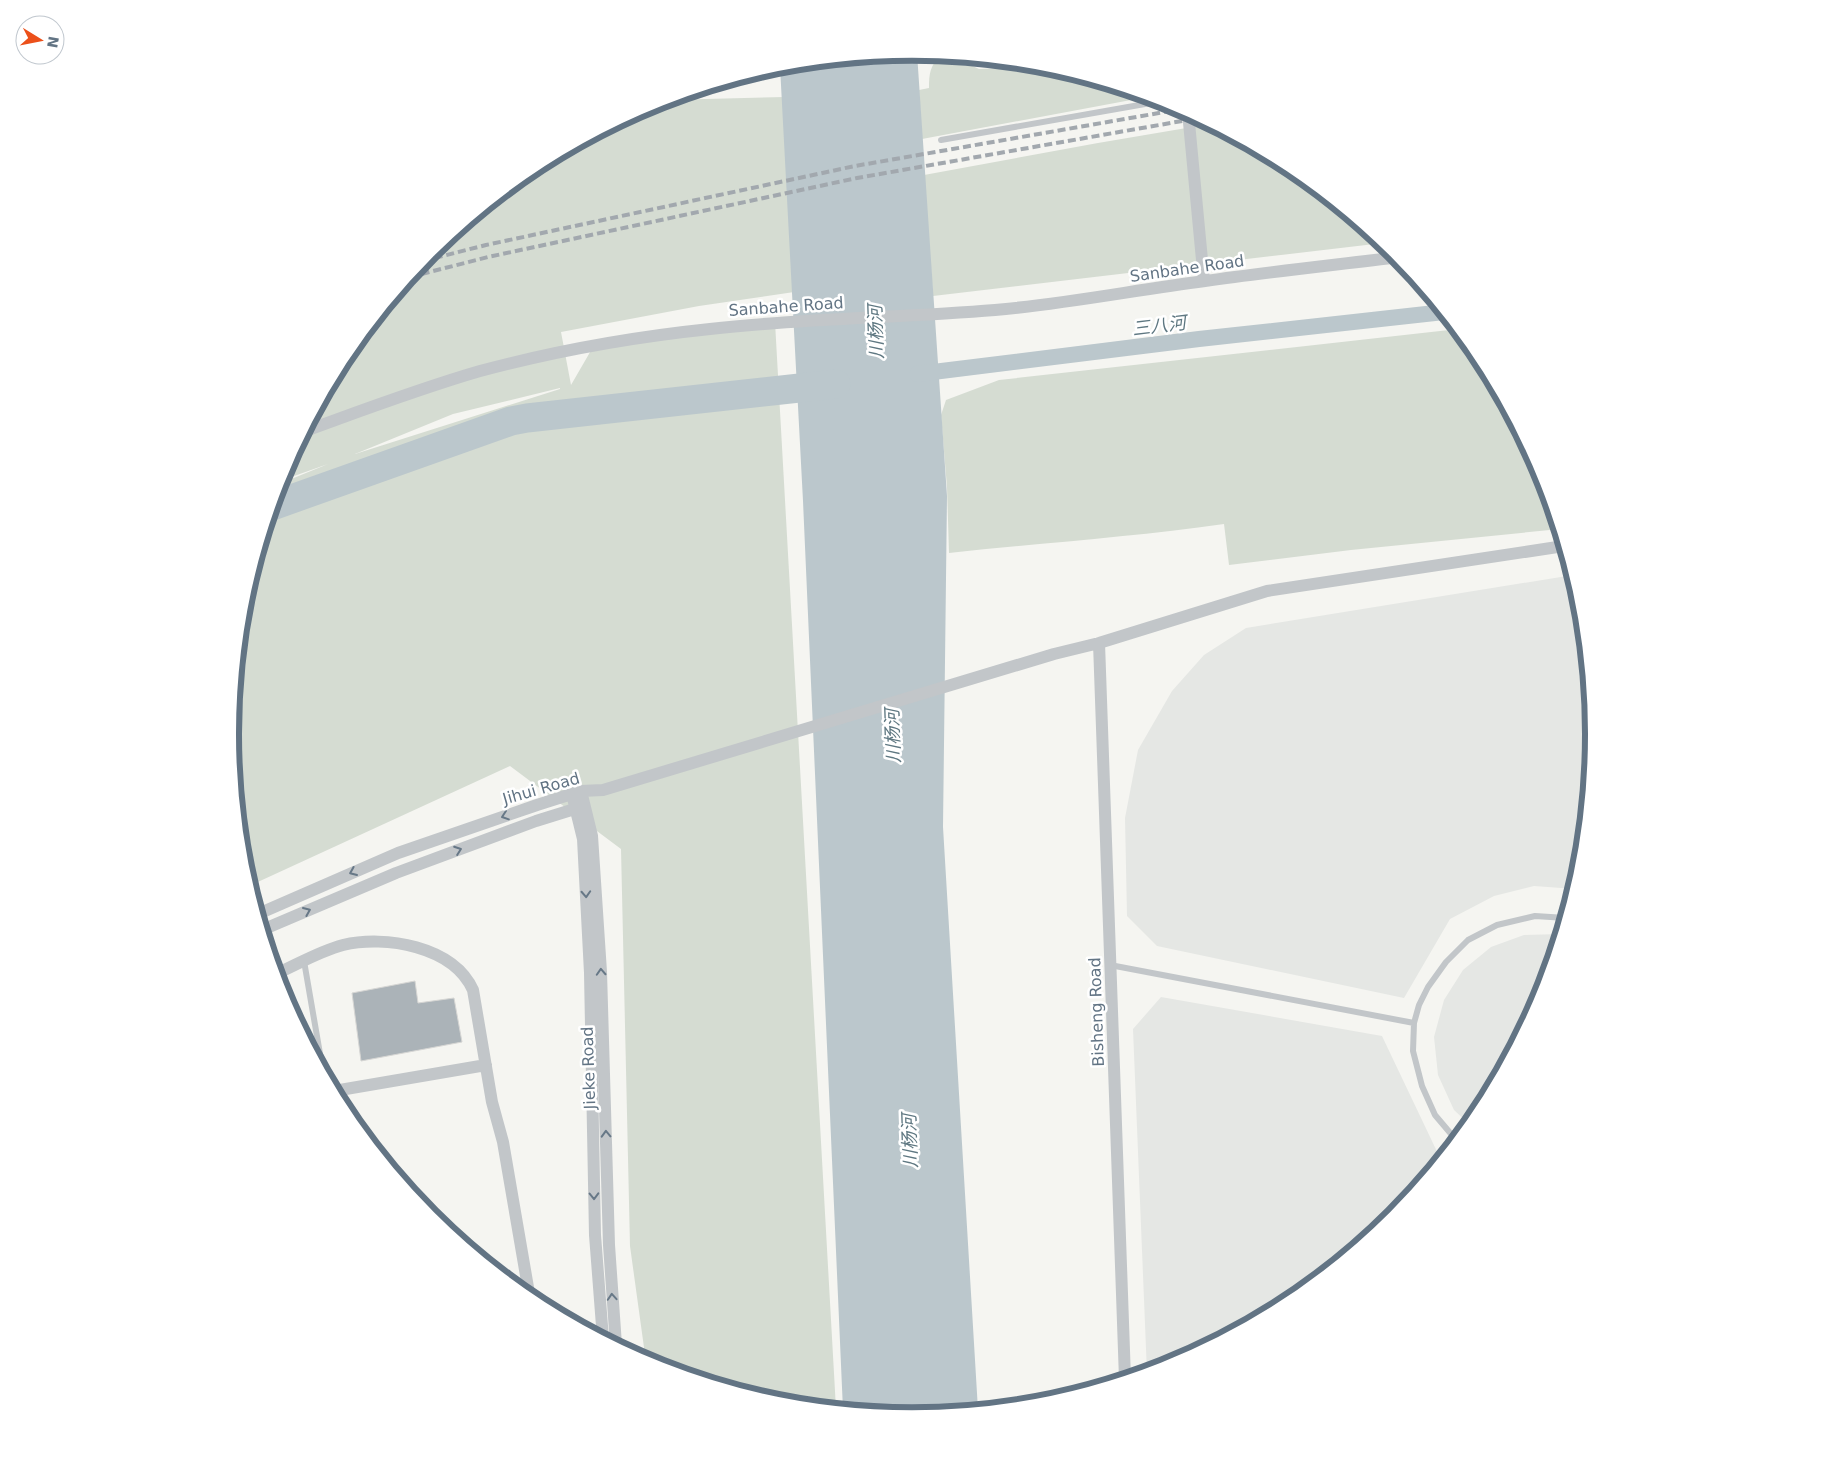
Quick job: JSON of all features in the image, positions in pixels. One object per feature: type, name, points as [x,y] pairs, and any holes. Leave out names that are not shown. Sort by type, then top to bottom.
[{"type":"street","points":[[1189,121],[1204,281]]},
{"type":"street","name":"Sanbahe Road","points":[[314,428],[478,372],[536,357],[640,339],[707,329],[775,322],[953,312],[1046,304],[1204,281],[1389,258]]},
{"type":"street","points":[[603,790],[1054,654],[1099,643],[1267,590],[1559,547]]},
{"type":"street","name":"Bisheng Road","points":[[1099,643],[1125,1373]]},
{"type":"street","name":"Jihui Road","points":[[263,912],[398,853],[576,792],[603,790]]},
{"type":"street","name":"Jihui Road","points":[[268,928],[396,873],[580,807],[603,790]]},
{"type":"street","name":"Jieke Road","points":[[576,792],[592,836],[601,972],[609,1245],[616,1338]]},
{"type":"street","name":"Jieke Road","points":[[580,807],[590,973],[595,1235],[602,1332]]},
{"type":"street","points":[[282,971],[328,950],[344,945],[380,941],[398,942],[418,948],[437,956],[463,975],[473,990],[492,1102],[503,1142],[528,1287]]},
{"type":"street","points":[[341,1091],[486,1065]]},
{"type":"lane","points":[[941,140],[1147,104]]},
{"type":"lane","points":[[1453,1136],[1435,1115],[1422,1086],[1413,1051],[1414,1023],[1428,987],[1446,962],[1468,940],[1497,925],[1535,916],[1560,918]]},
{"type":"lane","points":[[304,961],[320,1053]]},
{"type":"lane","points":[[1110,965],[1414,1023]]},
{"type":"shaded area","points":[[934,62],[968,64],[979,69],[1005,68],[1044,74],[1087,84],[1135,99],[922,139],[919,90],[929,88],[929,78]]},
{"type":"shaded area","points":[[785,97],[801,291],[699,306],[561,332],[571,385],[593,347],[775,322],[836,1403],[781,1395],[738,1385],[696,1372],[645,1352],[630,1246],[621,849],[510,766],[256,883],[245,822],[239,734],[245,647],[252,603],[262,560],[289,480],[328,464],[290,478],[329,398],[378,325],[436,258],[503,200],[576,151],[655,112],[689,99]],"holes":[[[560,388],[560,389],[355,454],[453,414]]]},
{"type":"shaded area","points":[[1199,126],[1249,151],[1287,175],[1322,200],[1374,244],[933,296],[924,175]]},
{"type":"shaded area","points":[[1450,330],[1496,398],[1535,477],[1554,530],[1351,550],[1229,565],[1224,524],[949,553],[947,487],[941,415],[946,400],[999,380]]},
{"type":"shaded area","points":[[1567,576],[1580,647],[1586,734],[1580,822],[1568,888],[1534,886],[1494,896],[1450,919],[1404,998],[1157,946],[1127,916],[1125,818],[1138,750],[1172,691],[1204,655],[1246,628]]},
{"type":"shaded area","points":[[1555,934],[1535,992],[1516,1032],[1496,1071],[1464,1120],[1454,1110],[1438,1075],[1434,1037],[1444,1000],[1463,970],[1491,947],[1524,935]]},
{"type":"shaded area","points":[[1161,997],[1382,1036],[1438,1154],[1389,1211],[1322,1269],[1249,1318],[1170,1357],[1147,1366],[1133,1029]]},
{"type":"water","name":"川杨河","points":[[918,61],[947,496],[943,827],[978,1404],[912,1408],[843,1404],[803,501],[780,74],[825,67]]},
{"type":"building","points":[[415,981],[418,1003],[454,998],[462,1042],[361,1061],[352,993]]},
{"type":"waterway","name":"三八河","points":[[917,374],[1199,339],[1437,313]]},
{"type":"waterway","points":[[280,503],[511,421],[836,384]]},
{"type":"railway","points":[[436,258],[486,245],[855,166],[1168,111]]},
{"type":"railway","points":[[421,274],[488,257],[857,178],[1187,120]]}]
